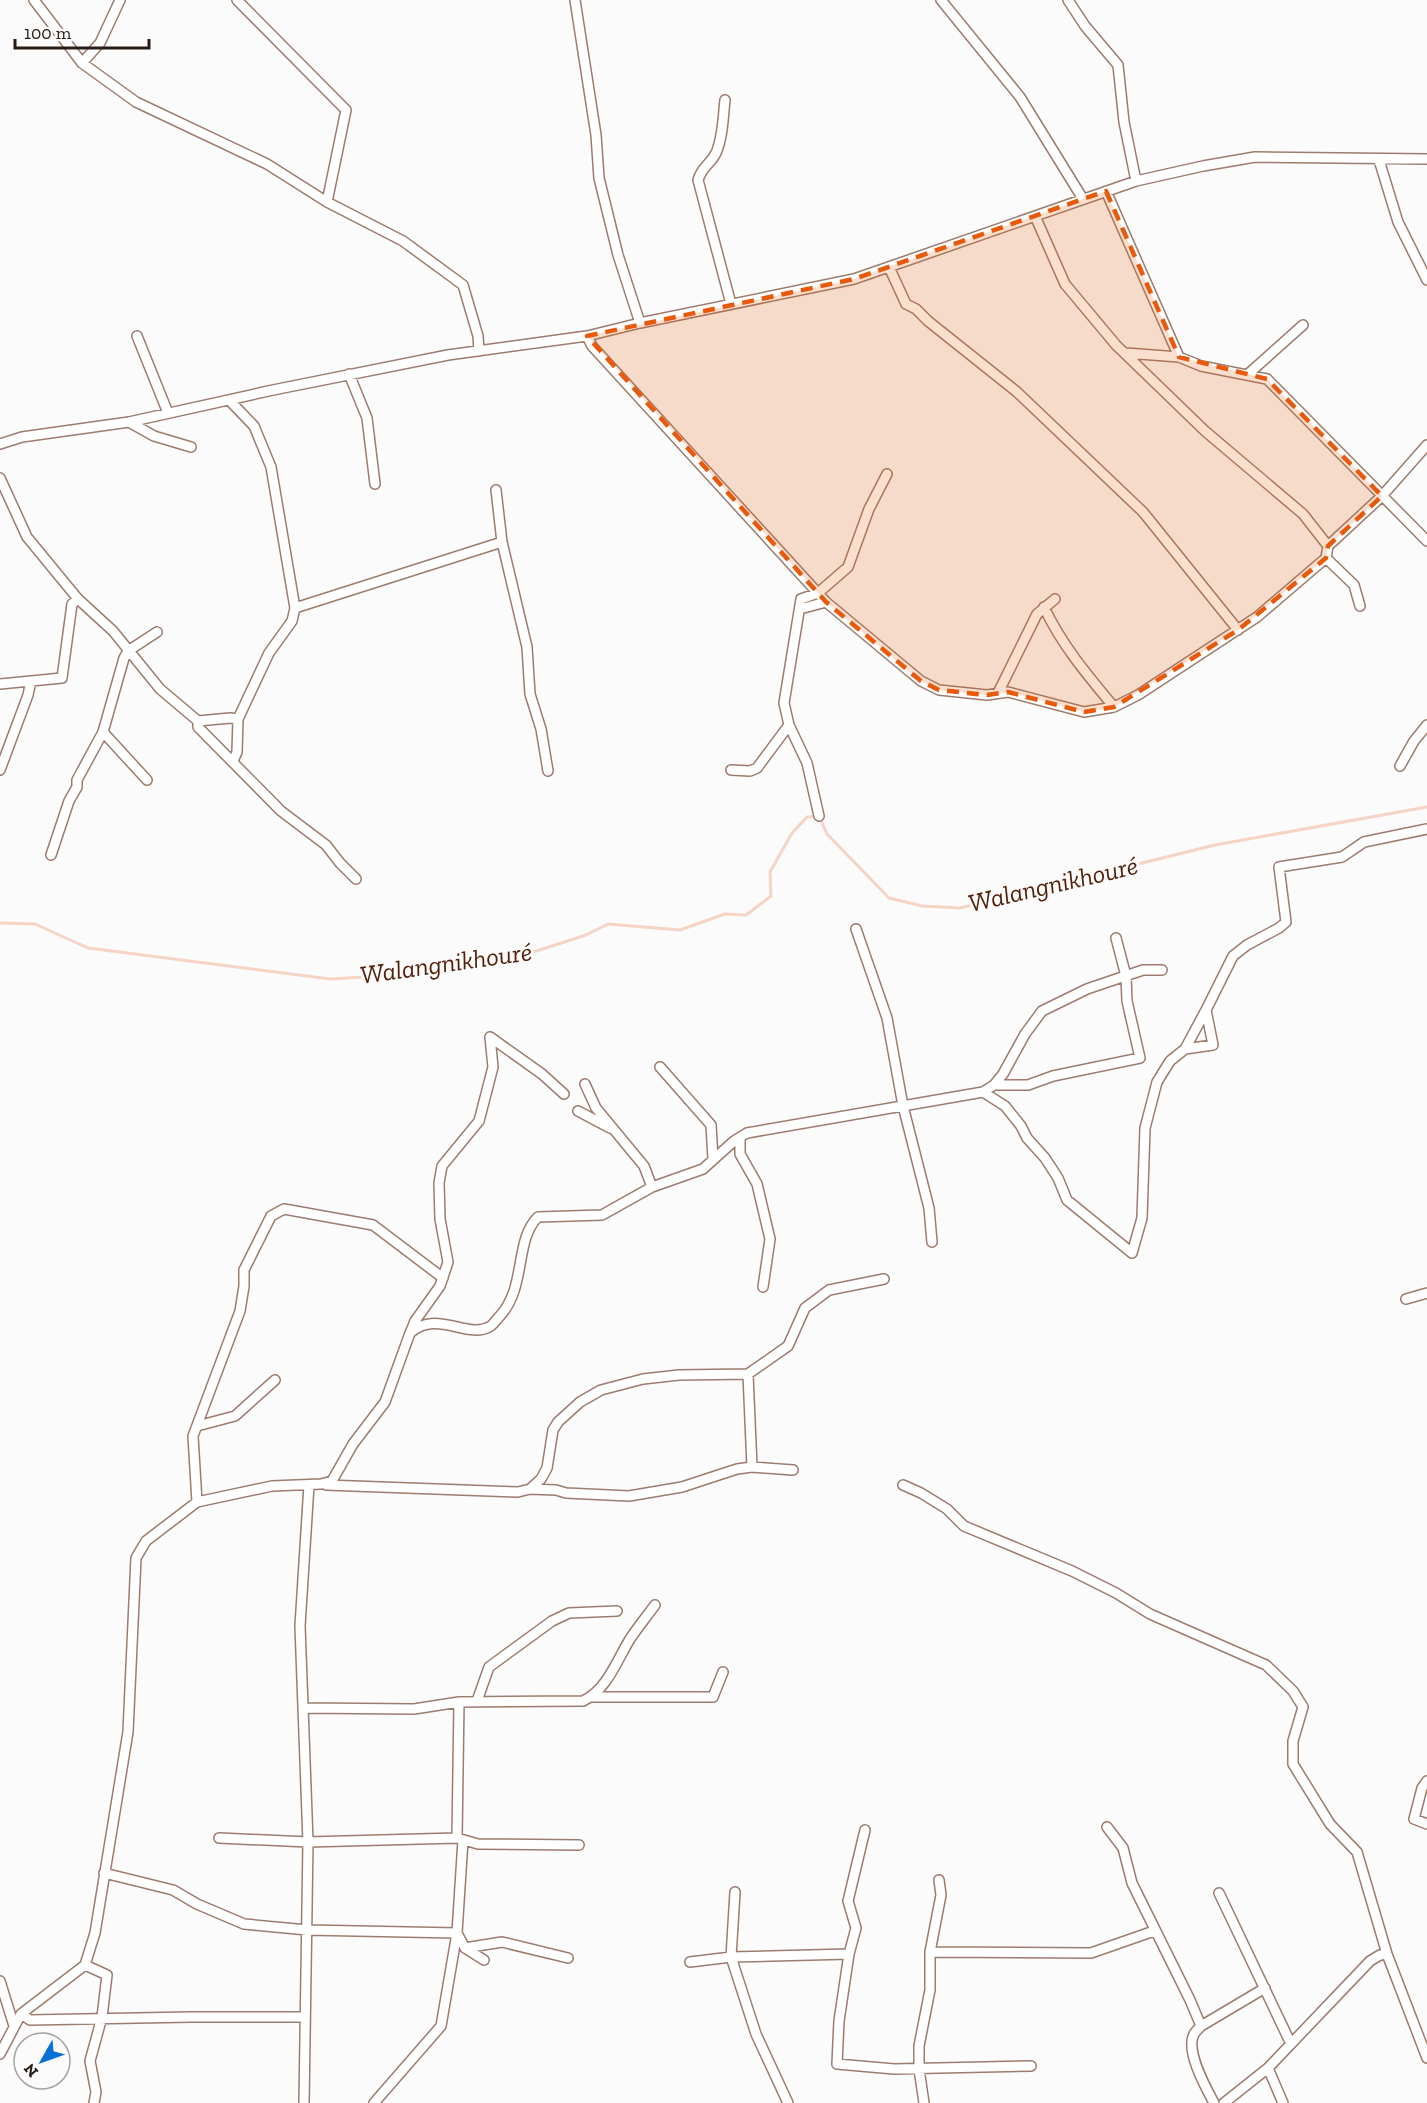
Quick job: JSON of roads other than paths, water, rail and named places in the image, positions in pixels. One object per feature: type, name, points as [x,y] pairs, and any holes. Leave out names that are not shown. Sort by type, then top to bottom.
[{"type":"street","points":[[34,0],[82,63],[136,102],[267,164],[327,202],[403,241],[463,285],[478,336],[479,351]]},
{"type":"street","points":[[82,63],[100,43],[120,0]]},
{"type":"street","points":[[237,0],[346,110],[327,202]]},
{"type":"street","points":[[575,0],[596,135],[599,178],[618,255],[640,323]]},
{"type":"street","points":[[941,0],[1020,97],[1083,199]]},
{"type":"street","points":[[1068,0],[1085,26],[1118,65],[1124,122],[1136,181]]},
{"type":"street","points":[[725,100],[717,151],[711,161],[701,169],[698,180],[731,304]]},
{"type":"street","points":[[0,444],[22,437],[129,422],[448,355],[587,336],[854,279],[1136,181],[1203,165],[1255,157],[1427,159]]},
{"type":"street","points":[[1379,160],[1398,222],[1427,280]]},
{"type":"street","points":[[1106,191],[1179,357]]},
{"type":"street","points":[[1035,216],[1065,284],[1116,345],[1205,431],[1303,514],[1328,546]]},
{"type":"street","points":[[889,267],[906,304],[916,309],[1017,392],[1143,512],[1238,630]]},
{"type":"street","points":[[1246,375],[1303,325]]},
{"type":"street","points":[[137,336],[168,413]]},
{"type":"street","points":[[587,336],[592,346],[826,602],[921,681],[939,690],[987,695],[1008,692],[1084,712],[1114,706],[1138,695],[1257,617],[1326,558],[1328,546],[1382,496],[1427,445]]},
{"type":"street","points":[[1126,353],[1179,357],[1201,366],[1267,379],[1427,541]]},
{"type":"street","points":[[349,374],[367,418],[375,484]]},
{"type":"street","points":[[229,400],[254,426],[271,467],[294,608],[292,621],[269,652],[238,719],[237,752],[233,761]]},
{"type":"street","points":[[129,422],[154,436],[191,447]]},
{"type":"street","points":[[819,816],[807,763],[789,725],[784,703],[801,599],[818,593],[848,567],[869,508],[887,474]]},
{"type":"street","points":[[0,478],[27,537],[78,599],[113,631],[160,688],[198,721],[238,719]]},
{"type":"street","points":[[496,490],[502,542],[527,647],[530,694],[541,729],[548,771]]},
{"type":"street","points":[[294,608],[502,542]]},
{"type":"street","points":[[1326,558],[1354,585],[1360,606]]},
{"type":"street","points":[[0,684],[62,678],[72,604],[78,599]]},
{"type":"street","points":[[998,693],[1037,614],[1055,599]]},
{"type":"street","points":[[800,609],[826,602]]},
{"type":"street","points":[[1044,607],[1051,622],[1083,670],[1114,706]]},
{"type":"street","points":[[51,855],[69,801],[77,787],[77,780],[103,732],[124,658],[128,651],[157,632]]},
{"type":"street","points":[[0,770],[31,681]]},
{"type":"street","points":[[198,721],[198,727],[281,811],[326,845],[356,879]]},
{"type":"street","points":[[731,770],[750,771],[757,768],[789,725]]},
{"type":"street","points":[[1400,766],[1414,741],[1427,725]]},
{"type":"street","points":[[103,732],[147,780]]},
{"type":"street","points":[[983,1092],[1005,1106],[1021,1126],[1027,1138],[1045,1158],[1058,1178],[1067,1200],[1132,1253],[1142,1218],[1145,1128],[1157,1082],[1170,1061],[1185,1049],[1233,956],[1286,922],[1279,867],[1342,857],[1364,842],[1427,829]]},
{"type":"street","points":[[856,929],[887,1018],[903,1107],[929,1208],[932,1242]]},
{"type":"street","points":[[994,1085],[1028,1086],[1053,1076],[1140,1058],[1127,1001],[1126,976],[1116,938]]},
{"type":"street","points":[[410,1333],[417,1327],[437,1323],[474,1330],[489,1328],[508,1308],[519,1278],[530,1225],[538,1218],[602,1215],[652,1187],[703,1169],[747,1133],[983,1092],[994,1085],[1004,1074],[1025,1034],[1042,1011],[1087,990],[1143,970],[1162,970]]},
{"type":"street","points":[[1185,1049],[1213,1045],[1206,1011]]},
{"type":"street","points":[[321,1484],[332,1481],[353,1444],[385,1402],[415,1321],[441,1286],[448,1262],[440,1219],[439,1183],[442,1166],[479,1121],[492,1067],[490,1037],[542,1074],[564,1094]]},
{"type":"street","points":[[660,1067],[711,1125],[713,1159]]},
{"type":"street","points":[[585,1084],[596,1108],[644,1166],[652,1187]]},
{"type":"street","points":[[578,1110],[615,1131]]},
{"type":"street","points":[[740,1138],[740,1154],[757,1184],[770,1239],[763,1287]]},
{"type":"street","points":[[197,1502],[193,1436],[240,1311],[244,1270],[271,1216],[284,1209],[373,1225],[443,1278]]},
{"type":"street","points":[[530,1489],[541,1479],[547,1468],[553,1430],[579,1402],[601,1390],[643,1379],[748,1374],[788,1346],[805,1308],[829,1290],[884,1279]]},
{"type":"street","points":[[1406,1299],[1427,1293]]},
{"type":"street","points":[[748,1374],[752,1467]]},
{"type":"street","points":[[197,1426],[234,1416],[275,1380]]},
{"type":"street","points":[[0,2054],[21,2014],[85,1965],[95,1933],[128,1732],[136,1558],[146,1541],[197,1502],[272,1486],[321,1484],[518,1492],[530,1489],[556,1490],[566,1493],[629,1496],[682,1487],[737,1469],[752,1467],[793,1470]]},
{"type":"street","points":[[304,2103],[308,1842],[300,1626],[309,1485]]},
{"type":"street","points":[[903,1485],[947,1509],[964,1526],[1072,1571],[1116,1593],[1150,1614],[1266,1665],[1293,1691],[1303,1707],[1293,1741],[1293,1764],[1330,1824],[1357,1852],[1387,1954],[1427,2058]]},
{"type":"street","points":[[303,1708],[414,1709],[477,1701],[583,1701],[607,1680],[631,1637],[656,1605]]},
{"type":"street","points":[[477,1701],[489,1667],[552,1621],[569,1614],[617,1611]]},
{"type":"street","points":[[590,1697],[713,1698],[723,1672]]},
{"type":"street","points":[[374,2103],[441,2026],[457,1933],[460,1839],[459,1702]]},
{"type":"street","points":[[1427,1781],[1422,1788],[1414,1818],[1427,1824]]},
{"type":"street","points":[[1107,1827],[1123,1848],[1132,1883],[1201,2026]]},
{"type":"street","points":[[865,1830],[848,1901],[856,1928],[849,1954],[839,2022],[837,2064],[920,2068],[1031,2066]]},
{"type":"street","points":[[219,1838],[308,1842],[460,1839],[478,1844],[579,1845]]},
{"type":"street","points":[[105,1873],[173,1890],[196,1904],[243,1924],[307,1930],[457,1933]]},
{"type":"street","points":[[924,2103],[919,2046],[930,1990],[930,1952],[941,1895],[939,1880]]},
{"type":"street","points":[[735,1892],[731,1957],[756,2034],[788,2103]]},
{"type":"street","points":[[1219,1893],[1292,2044]]},
{"type":"street","points":[[930,1952],[1091,1953],[1154,1931]]},
{"type":"street","points":[[457,1933],[465,1948],[484,1960]]},
{"type":"street","points":[[465,1948],[502,1942],[568,1958]]},
{"type":"street","points":[[690,1962],[731,1957],[849,1954]]},
{"type":"street","points":[[1224,2103],[1268,2068],[1370,1961],[1387,1954]]},
{"type":"street","points":[[85,1965],[107,1975],[102,2018],[90,2061],[96,2092],[94,2103]]},
{"type":"street","points":[[0,1981],[14,2026]]},
{"type":"street","points":[[1214,2103],[1200,2075],[1192,2047],[1193,2035],[1201,2026],[1265,1988]]},
{"type":"street","points":[[21,2014],[30,2020],[305,2017]]},
{"type":"street","points":[[1268,2068],[1283,2103]]},
{"type":"waterway","name":"Walangnikhouré","points":[[0,923],[35,924],[88,948],[330,979],[383,976],[521,956],[586,935],[608,924],[680,930],[725,914],[746,915],[771,896],[770,872],[792,833],[807,817],[819,816],[827,834],[889,898],[922,906],[960,908],[1215,845],[1427,807]]}]
